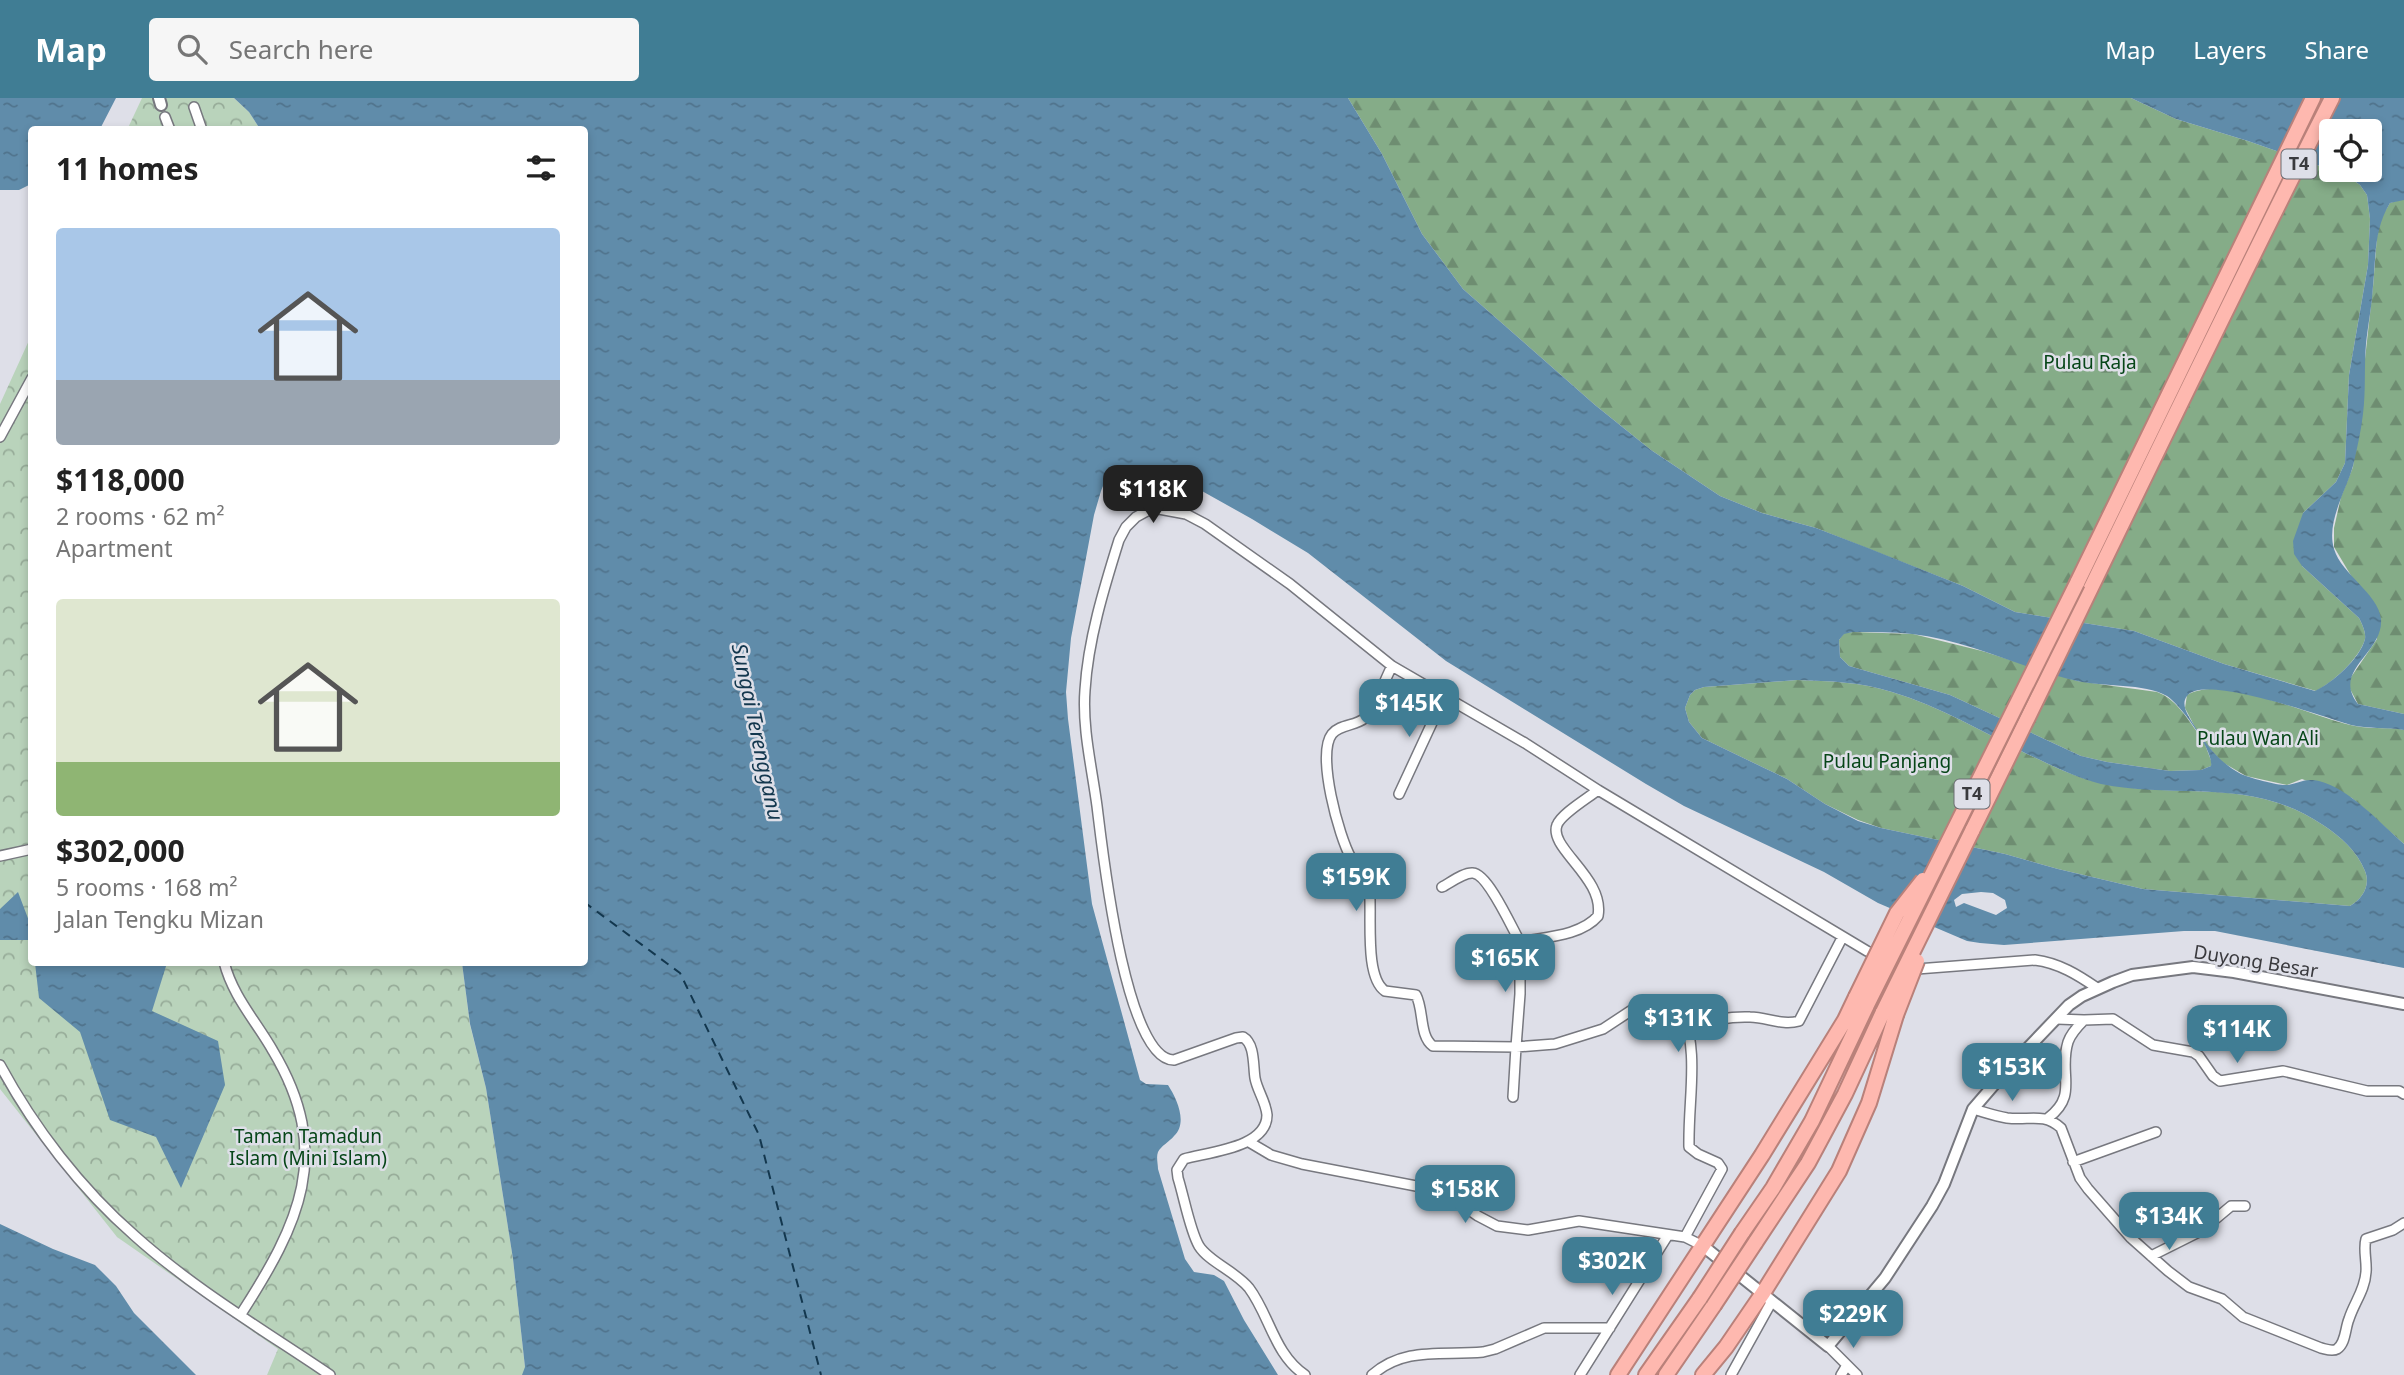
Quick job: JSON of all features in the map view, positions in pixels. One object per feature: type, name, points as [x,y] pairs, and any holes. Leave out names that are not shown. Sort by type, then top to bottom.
[{"type":"highway","name":"T4","points":[[1647,1375],[1773,1188],[1812,1121],[1861,1001],[1943,853],[2313,98]]},
{"type":"highway","name":"T4","points":[[1890,1013],[1972,831],[2332,98]]},
{"type":"highway","points":[[1618,1375],[1811,1077],[1844,1020],[1861,1001]]},
{"type":"highway","points":[[1666,1375],[1814,1152],[1890,1013]]},
{"type":"highway","points":[[1703,1375],[1767,1297],[1839,1171],[1869,1103],[1890,1013]]},
{"type":"street","points":[[194,107],[201,126]]},
{"type":"street","points":[[165,117],[168,126]]},
{"type":"street","points":[[0,437],[4,421],[28,385]]},
{"type":"street","points":[[1304,1375],[1281,1350],[1249,1289],[1240,1278],[1200,1248],[1178,1178],[1177,1170],[1184,1159],[1249,1142],[1261,1132],[1267,1115],[1257,1088],[1248,1040],[1243,1037],[1236,1038],[1174,1060],[1166,1060],[1158,1054],[1144,1029],[1131,994],[1115,932],[1084,709],[1088,662],[1119,540],[1126,527],[1147,511],[1159,509],[1186,514],[1205,524],[1290,584],[1392,666],[1525,743],[1842,937],[1893,963],[1917,969],[2035,960],[2050,962],[2097,988]]},
{"type":"street","points":[[1392,666],[1368,715],[1359,722],[1335,730],[1327,745],[1339,829],[1351,858],[1370,884],[1372,956],[1376,982],[1385,991],[1416,995],[1422,1011],[1425,1036],[1433,1046],[1516,1047],[1555,1044],[1603,1030],[1644,1002],[1667,1002],[1681,1006],[1689,1026],[1694,1069],[1689,1147],[1718,1163],[1722,1170],[1685,1237]]},
{"type":"street","points":[[1399,794],[1444,697]]},
{"type":"street","points":[[1520,942],[1585,927],[1598,916],[1600,908],[1594,889],[1563,849],[1556,832],[1562,818],[1598,790]]},
{"type":"street","points":[[0,856],[28,850]]},
{"type":"street","points":[[1442,887],[1470,873],[1476,873],[1490,888],[1520,942],[1520,994],[1513,1097]]},
{"type":"street","points":[[1689,1026],[1735,1017],[1769,1019],[1790,1024],[1799,1021],[1842,937]]},
{"type":"street","points":[[225,966],[237,998],[287,1075],[298,1105],[306,1155],[301,1193],[287,1238],[241,1314]]},
{"type":"street","name":"Duyong Besar","points":[[1828,1346],[1885,1278],[1932,1206],[1944,1184],[1973,1109],[2069,1005],[2097,988],[2132,975],[2193,967],[2234,972],[2404,1004]]},
{"type":"street","points":[[2057,1018],[2113,1019],[2153,1045],[2193,1052],[2220,1081],[2283,1071],[2367,1091],[2399,1091],[2404,1094]]},
{"type":"street","points":[[1973,1109],[2006,1118],[2048,1118],[2059,1110],[2065,1100],[2068,1042],[2084,1020]]},
{"type":"street","points":[[0,1065],[67,1166],[134,1236],[330,1375]]},
{"type":"street","points":[[2048,1118],[2061,1128],[2073,1161],[2088,1189],[2131,1238],[2151,1256],[2189,1287],[2222,1299],[2243,1317],[2273,1327],[2305,1343],[2334,1351],[2338,1349],[2344,1340],[2349,1318],[2364,1284],[2366,1239],[2393,1230],[2404,1223]]},
{"type":"street","points":[[2073,1161],[2156,1132]]},
{"type":"street","points":[[1249,1142],[1271,1155],[1302,1164],[1442,1191],[1497,1226],[1528,1230],[1579,1221],[1685,1237],[1703,1245],[1828,1346],[1857,1375]]},
{"type":"street","points":[[2151,1256],[2202,1231],[2231,1206],[2245,1206]]},
{"type":"street","points":[[1580,1375],[1668,1235]]},
{"type":"street","points":[[1731,1375],[1767,1297]]},
{"type":"street","points":[[1371,1375],[1382,1366],[1402,1357],[1483,1352],[1544,1328],[1610,1328]]},
{"type":"street","points":[[1841,1375],[1847,1365]]},
{"type":"green space","points":[[142,98],[234,98],[249,112],[258,126],[129,126]]},
{"type":"green space","name":"Pulau Raja","points":[[1348,98],[2131,98],[2176,119],[2319,166],[2319,182],[2356,182],[2367,195],[2370,219],[2368,265],[2349,375],[2345,463],[2336,482],[2303,513],[2302,566],[2359,618],[2365,634],[2362,646],[2345,669],[2316,691],[2224,664],[2134,631],[2015,612],[1963,586],[1816,528],[1762,513],[1720,496],[1651,450],[1595,405],[1463,289],[1422,234],[1382,154]]},
{"type":"green space","points":[[2402,199],[2404,714],[2358,704],[2350,689],[2349,680],[2377,639],[2370,597],[2353,579],[2334,547],[2334,528],[2341,497],[2353,467],[2377,236],[2381,218],[2390,203]]},
{"type":"green space","name":"Taman Tamadun Islam (Mini Islam)","points":[[28,343],[28,966],[462,966],[470,1025],[486,1088],[513,1259],[525,1367],[594,1375],[267,1375],[278,1349],[117,1237],[0,1089],[0,404]]},
{"type":"green space","name":"Pulau Wan Ali","points":[[1844,633],[1913,634],[1982,651],[2077,681],[2157,692],[2175,704],[2198,733],[2185,708],[2187,695],[2204,690],[2224,689],[2248,693],[2342,723],[2404,730],[2404,844],[2352,798],[2302,779],[2287,785],[2246,776],[2222,762],[2204,742],[2212,763],[2201,770],[2170,771],[2081,756],[1950,695],[1849,666],[1840,657],[1839,640]]},
{"type":"green space","name":"Pulau Panjang","points":[[1797,680],[1857,684],[1909,698],[1944,712],[2054,767],[2092,781],[2130,788],[2214,792],[2269,800],[2296,810],[2336,834],[2358,857],[2367,877],[2366,887],[2362,896],[2350,906],[2143,889],[2005,854],[1881,828],[1825,804],[1787,779],[1702,738],[1689,722],[1685,708],[1695,690],[1704,687]]},
{"type":"water","points":[[0,98],[116,98],[102,126],[28,126],[28,186],[19,190],[0,190]]},
{"type":"water","name":"Sungai Terengganu","points":[[234,98],[1348,98],[1382,154],[1422,234],[1463,289],[1595,405],[1651,450],[1720,496],[1762,513],[1816,528],[1868,548],[1963,586],[2015,612],[2134,631],[2224,664],[2315,691],[2344,670],[2365,639],[2359,618],[2302,566],[2294,554],[2293,541],[2303,513],[2336,482],[2345,463],[2349,375],[2368,265],[2370,219],[2367,195],[2356,182],[2382,182],[2382,119],[2319,119],[2319,166],[2176,119],[2131,98],[2404,98],[2404,200],[2390,203],[2378,233],[2366,344],[2362,420],[2353,466],[2335,517],[2332,539],[2338,558],[2374,601],[2381,619],[2375,642],[2354,671],[2351,692],[2358,704],[2404,714],[2404,730],[2351,725],[2266,699],[2216,690],[2198,690],[2187,696],[2184,703],[2203,740],[2233,770],[2251,778],[2278,784],[2288,785],[2310,780],[2330,785],[2364,808],[2404,844],[2404,968],[2215,931],[2004,945],[1967,941],[1878,903],[1824,872],[1684,806],[1446,661],[1308,553],[1159,467],[1137,465],[1119,471],[1105,481],[1101,491],[1071,638],[1066,692],[1068,719],[1092,904],[1140,1080],[1146,1084],[1168,1085],[1180,1111],[1178,1131],[1159,1150],[1157,1158],[1185,1259],[1194,1272],[1214,1275],[1224,1281],[1278,1375],[522,1375],[525,1367],[513,1259],[486,1088],[470,1024],[462,966],[588,966],[588,126],[258,126],[249,112]],"holes":[[[1890,632],[1954,642],[2077,681],[2158,692],[2173,701],[2188,718],[2207,750],[2211,766],[2201,770],[2170,771],[2081,756],[1950,695],[1849,666],[1840,657],[1839,640],[1844,634]],[[1797,680],[1869,686],[1927,704],[2027,754],[2073,775],[2101,784],[2242,795],[2269,800],[2296,810],[2323,825],[2353,851],[2365,871],[2366,887],[2362,896],[2350,906],[2143,889],[2005,854],[1881,828],[1858,821],[1825,804],[1787,779],[1702,738],[1689,722],[1685,708],[1690,695],[1704,687]],[[1993,893],[2005,900],[2007,908],[1996,915],[1964,903],[1956,907],[1954,900],[1962,894]]]},
{"type":"water","points":[[18,892],[28,918],[28,940],[0,940],[0,909]]},
{"type":"water","points":[[35,966],[166,966],[152,1011],[218,1041],[225,1085],[181,1188],[156,1137],[110,1120],[80,1032],[39,998]]},
{"type":"water","points":[[0,1224],[95,1265],[116,1286],[134,1313],[196,1375],[0,1375]]},
{"type":"ferry route","points":[[588,905],[680,973],[759,1135],[821,1375]]}]
